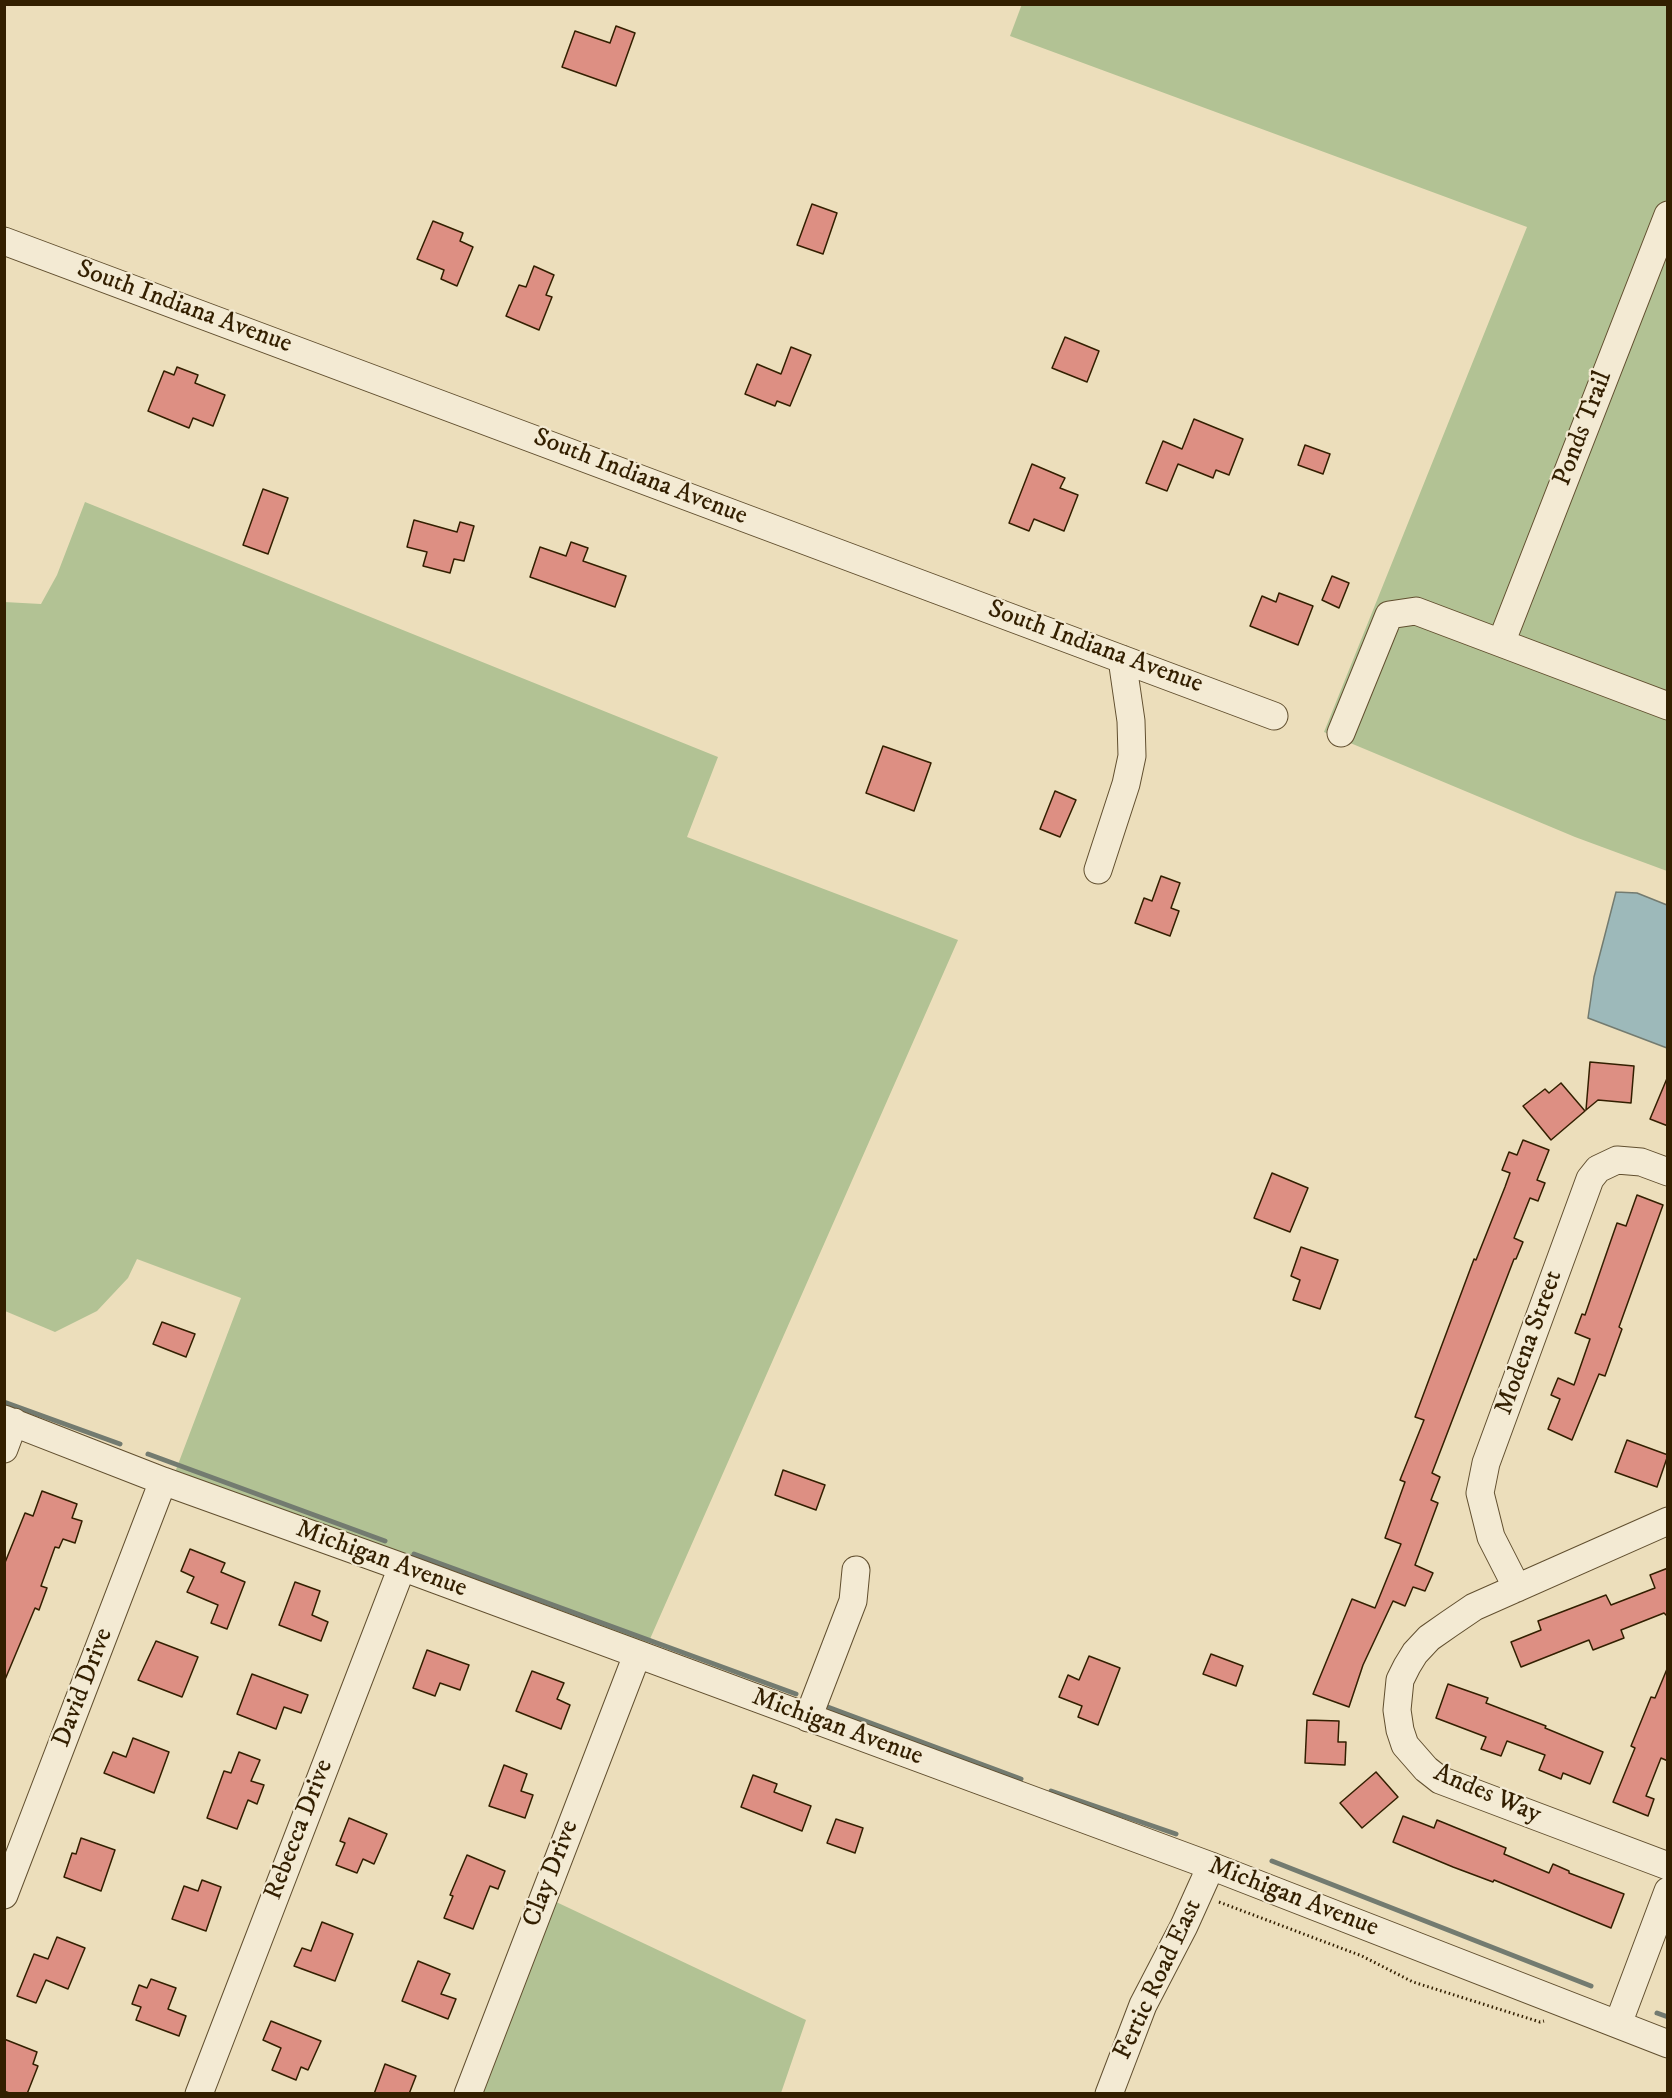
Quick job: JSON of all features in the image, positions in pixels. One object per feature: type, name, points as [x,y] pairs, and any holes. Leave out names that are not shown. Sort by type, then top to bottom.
[{"type":"street","name":"Ponds Trail","points":[[1501,643],[1668,214]]},
{"type":"street","name":"South Indiana Avenue","points":[[4,241],[1274,716]]},
{"type":"street","points":[[1341,733],[1389,615],[1416,611],[1668,706]]},
{"type":"street","points":[[1098,870],[1126,784],[1132,756],[1131,721],[1122,659]]},
{"type":"street","name":"Modena Street","points":[[1517,1588],[1491,1537],[1480,1493],[1490,1452],[1590,1179],[1598,1169],[1617,1160],[1641,1162],[1668,1172]]},
{"type":"street","points":[[4,1449],[9,1421]]},
{"type":"street","name":"Michigan Avenue","points":[[9,1421],[163,1481],[1211,1866],[1668,2044]]},
{"type":"street","name":"David Drive","points":[[4,1895],[163,1481]]},
{"type":"street","name":"Andes Way","points":[[1668,1521],[1474,1607],[1429,1638],[1415,1653],[1400,1680],[1397,1710],[1400,1730],[1406,1745],[1426,1769],[1440,1780],[1668,1866]]},
{"type":"street","name":"Rebecca Drive","points":[[199,2094],[402,1567]]},
{"type":"street","points":[[808,1718],[853,1601],[856,1570]]},
{"type":"street","name":"Clay Drive","points":[[468,2094],[637,1654]]},
{"type":"street","name":"Fertic Road East","points":[[1109,2094],[1143,2005],[1184,1926],[1211,1866]]},
{"type":"street","points":[[1618,2024],[1668,1892]]},
{"type":"green space","points":[[1022,4],[1667,5],[1667,871],[1575,837],[1324,732],[1527,227],[1010,36]]},
{"type":"green space","points":[[85,502],[718,757],[687,837],[958,940],[646,1648],[174,1475],[241,1298],[137,1259],[128,1278],[97,1311],[55,1332],[5,1311],[4,602],[41,604],[57,575]]},
{"type":"green space","points":[[552,1900],[806,2020],[781,2093],[478,2094]]},
{"type":"water","points":[[1616,892],[1637,893],[1667,905],[1667,1048],[1588,1018],[1594,977]]},
{"type":"building","points":[[616,26],[635,33],[616,86],[562,67],[575,31],[610,43]]},
{"type":"building","points":[[812,204],[837,213],[823,254],[797,245]]},
{"type":"building","points":[[433,221],[463,233],[460,241],[473,247],[457,286],[441,279],[444,270],[417,259]]},
{"type":"building","points":[[534,266],[554,275],[546,295],[552,297],[539,330],[506,316],[519,285],[526,287]]},
{"type":"building","points":[[1065,337],[1099,351],[1087,382],[1052,368]]},
{"type":"building","points":[[791,347],[811,355],[790,406],[777,401],[775,406],[745,394],[757,364],[781,374]]},
{"type":"building","points":[[177,367],[198,375],[195,383],[225,395],[213,426],[193,418],[189,428],[148,411],[164,371],[174,375]]},
{"type":"building","points":[[1194,419],[1243,439],[1229,475],[1216,470],[1213,478],[1178,464],[1167,491],[1146,483],[1163,441],[1182,449]]},
{"type":"building","points":[[1305,445],[1330,454],[1323,474],[1298,465]]},
{"type":"building","points":[[1032,464],[1065,478],[1060,488],[1078,495],[1064,531],[1034,519],[1029,531],[1009,523]]},
{"type":"building","points":[[263,489],[288,498],[268,554],[243,545]]},
{"type":"building","points":[[414,520],[457,532],[460,522],[474,526],[464,561],[454,559],[450,573],[423,566],[427,552],[407,547]]},
{"type":"building","points":[[571,542],[588,548],[583,561],[626,576],[615,607],[530,577],[540,547],[566,556]]},
{"type":"building","points":[[1332,576],[1349,583],[1339,608],[1322,600]]},
{"type":"building","points":[[1279,593],[1313,606],[1298,645],[1250,626],[1262,596],[1276,602]]},
{"type":"building","points":[[883,746],[931,763],[914,811],[866,793]]},
{"type":"building","points":[[1055,791],[1076,800],[1060,837],[1040,829]]},
{"type":"building","points":[[1161,876],[1180,883],[1171,908],[1179,911],[1170,936],[1135,923],[1144,898],[1152,901]]},
{"type":"building","points":[[1590,1062],[1634,1066],[1631,1103],[1598,1100],[1586,1110]]},
{"type":"building","points":[[1668,1076],[1668,1126],[1650,1119]]},
{"type":"building","points":[[1561,1083],[1585,1111],[1551,1140],[1523,1106],[1545,1089],[1549,1093]]},
{"type":"building","points":[[1523,1140],[1549,1150],[1537,1180],[1545,1183],[1538,1201],[1530,1198],[1514,1238],[1523,1242],[1514,1259],[1432,1473],[1440,1477],[1431,1500],[1438,1503],[1415,1565],[1433,1573],[1425,1591],[1413,1587],[1405,1606],[1393,1601],[1363,1665],[1349,1707],[1313,1694],[1352,1599],[1375,1608],[1401,1544],[1385,1538],[1405,1482],[1400,1480],[1424,1420],[1415,1417],[1474,1259],[1476,1260],[1510,1173],[1502,1170],[1509,1152],[1517,1155]]},
{"type":"building","points":[[1272,1173],[1308,1188],[1290,1232],[1254,1218]]},
{"type":"building","points":[[1637,1195],[1663,1205],[1619,1327],[1622,1329],[1605,1376],[1599,1374],[1572,1440],[1548,1429],[1560,1399],[1551,1395],[1558,1378],[1574,1385],[1590,1339],[1575,1333],[1582,1314],[1585,1315],[1617,1223],[1626,1226]]},
{"type":"building","points":[[1301,1247],[1338,1260],[1320,1309],[1293,1300],[1300,1280],[1291,1276]]},
{"type":"building","points":[[162,1322],[195,1334],[186,1357],[153,1344]]},
{"type":"building","points":[[1627,1440],[1668,1455],[1657,1487],[1615,1472]]},
{"type":"building","points":[[783,1470],[825,1485],[816,1510],[775,1495]]},
{"type":"building","points":[[42,1491],[77,1504],[72,1518],[82,1521],[75,1543],[63,1539],[59,1548],[55,1547],[41,1586],[47,1588],[39,1610],[35,1608],[4,1682],[4,1565],[25,1513],[33,1516]]},
{"type":"building","points":[[190,1549],[225,1563],[221,1572],[245,1582],[227,1629],[211,1623],[218,1605],[187,1592],[194,1577],[181,1571]]},
{"type":"building","points":[[1668,1568],[1668,1617],[1664,1613],[1621,1630],[1624,1638],[1593,1650],[1589,1640],[1521,1667],[1511,1642],[1541,1630],[1538,1621],[1606,1595],[1611,1605],[1655,1588],[1650,1575]]},
{"type":"building","points":[[295,1582],[320,1591],[312,1615],[328,1622],[321,1641],[279,1625]]},
{"type":"building","points":[[156,1641],[198,1657],[182,1697],[138,1680]]},
{"type":"building","points":[[427,1650],[469,1665],[460,1690],[440,1683],[435,1696],[413,1688]]},
{"type":"building","points":[[1211,1654],[1243,1666],[1236,1686],[1203,1674]]},
{"type":"building","points":[[1089,1656],[1120,1668],[1098,1725],[1078,1717],[1082,1706],[1059,1697],[1068,1675],[1079,1680]]},
{"type":"building","points":[[1667,1669],[1668,1761],[1661,1758],[1646,1796],[1654,1799],[1648,1816],[1613,1802],[1635,1748],[1631,1746],[1651,1697],[1655,1698]]},
{"type":"building","points":[[532,1671],[564,1683],[557,1699],[570,1705],[561,1729],[516,1711]]},
{"type":"building","points":[[252,1674],[308,1695],[301,1713],[284,1707],[276,1729],[237,1714]]},
{"type":"building","points":[[1448,1684],[1488,1698],[1486,1703],[1546,1726],[1545,1728],[1603,1752],[1590,1784],[1563,1773],[1561,1779],[1539,1770],[1545,1755],[1507,1741],[1501,1756],[1481,1749],[1486,1737],[1436,1718]]},
{"type":"building","points":[[1307,1720],[1339,1721],[1338,1742],[1346,1742],[1345,1765],[1305,1763]]},
{"type":"building","points":[[133,1738],[169,1752],[154,1793],[104,1773],[113,1752],[126,1757]]},
{"type":"building","points":[[239,1752],[260,1760],[251,1781],[264,1785],[257,1804],[248,1800],[237,1829],[207,1818],[224,1771],[231,1773]]},
{"type":"building","points":[[504,1765],[527,1774],[521,1791],[533,1795],[525,1818],[489,1806]]},
{"type":"building","points":[[1376,1772],[1398,1797],[1362,1828],[1340,1803]]},
{"type":"building","points":[[753,1775],[777,1784],[774,1792],[811,1806],[802,1831],[741,1807]]},
{"type":"building","points":[[1403,1816],[1434,1828],[1437,1820],[1506,1848],[1504,1854],[1549,1873],[1553,1864],[1569,1873],[1624,1894],[1611,1928],[1393,1842]]},
{"type":"building","points":[[349,1818],[387,1834],[374,1864],[363,1859],[357,1873],[336,1865],[345,1843],[340,1841]]},
{"type":"building","points":[[836,1819],[863,1828],[855,1853],[827,1843]]},
{"type":"building","points":[[81,1838],[115,1850],[101,1891],[64,1877],[72,1853],[76,1854]]},
{"type":"building","points":[[467,1855],[505,1871],[498,1889],[490,1886],[473,1929],[444,1918],[453,1896],[450,1895]]},
{"type":"building","points":[[202,1880],[221,1887],[206,1931],[172,1919],[184,1886],[198,1891]]},
{"type":"building","points":[[322,1922],[353,1934],[335,1981],[294,1966],[302,1948],[311,1951]]},
{"type":"building","points":[[57,1937],[85,1948],[68,1989],[46,1980],[36,2003],[17,1996],[34,1954],[48,1959]]},
{"type":"building","points":[[418,1961],[450,1974],[441,1994],[456,1999],[448,2019],[402,2001]]},
{"type":"building","points":[[151,1979],[176,1988],[168,2009],[186,2016],[179,2036],[136,2020],[141,2007],[132,2004],[139,1985],[147,1988]]},
{"type":"building","points":[[271,2021],[321,2041],[308,2070],[301,2067],[296,2080],[272,2070],[281,2048],[263,2040]]},
{"type":"building","points":[[4,2039],[37,2052],[33,2064],[38,2066],[27,2094],[12,2094],[4,2091]]},
{"type":"building","points":[[385,2064],[416,2076],[409,2094],[374,2094]]},
{"type":"waterway","points":[[4,1402],[120,1444]]},
{"type":"waterway","points":[[148,1454],[385,1541]]},
{"type":"waterway","points":[[414,1554],[796,1694]]},
{"type":"waterway","points":[[825,1706],[1021,1779]]},
{"type":"waterway","points":[[1051,1791],[1176,1834]]},
{"type":"waterway","points":[[1272,1861],[1591,1986]]},
{"type":"waterway","points":[[1657,2013],[1668,2017]]}]
